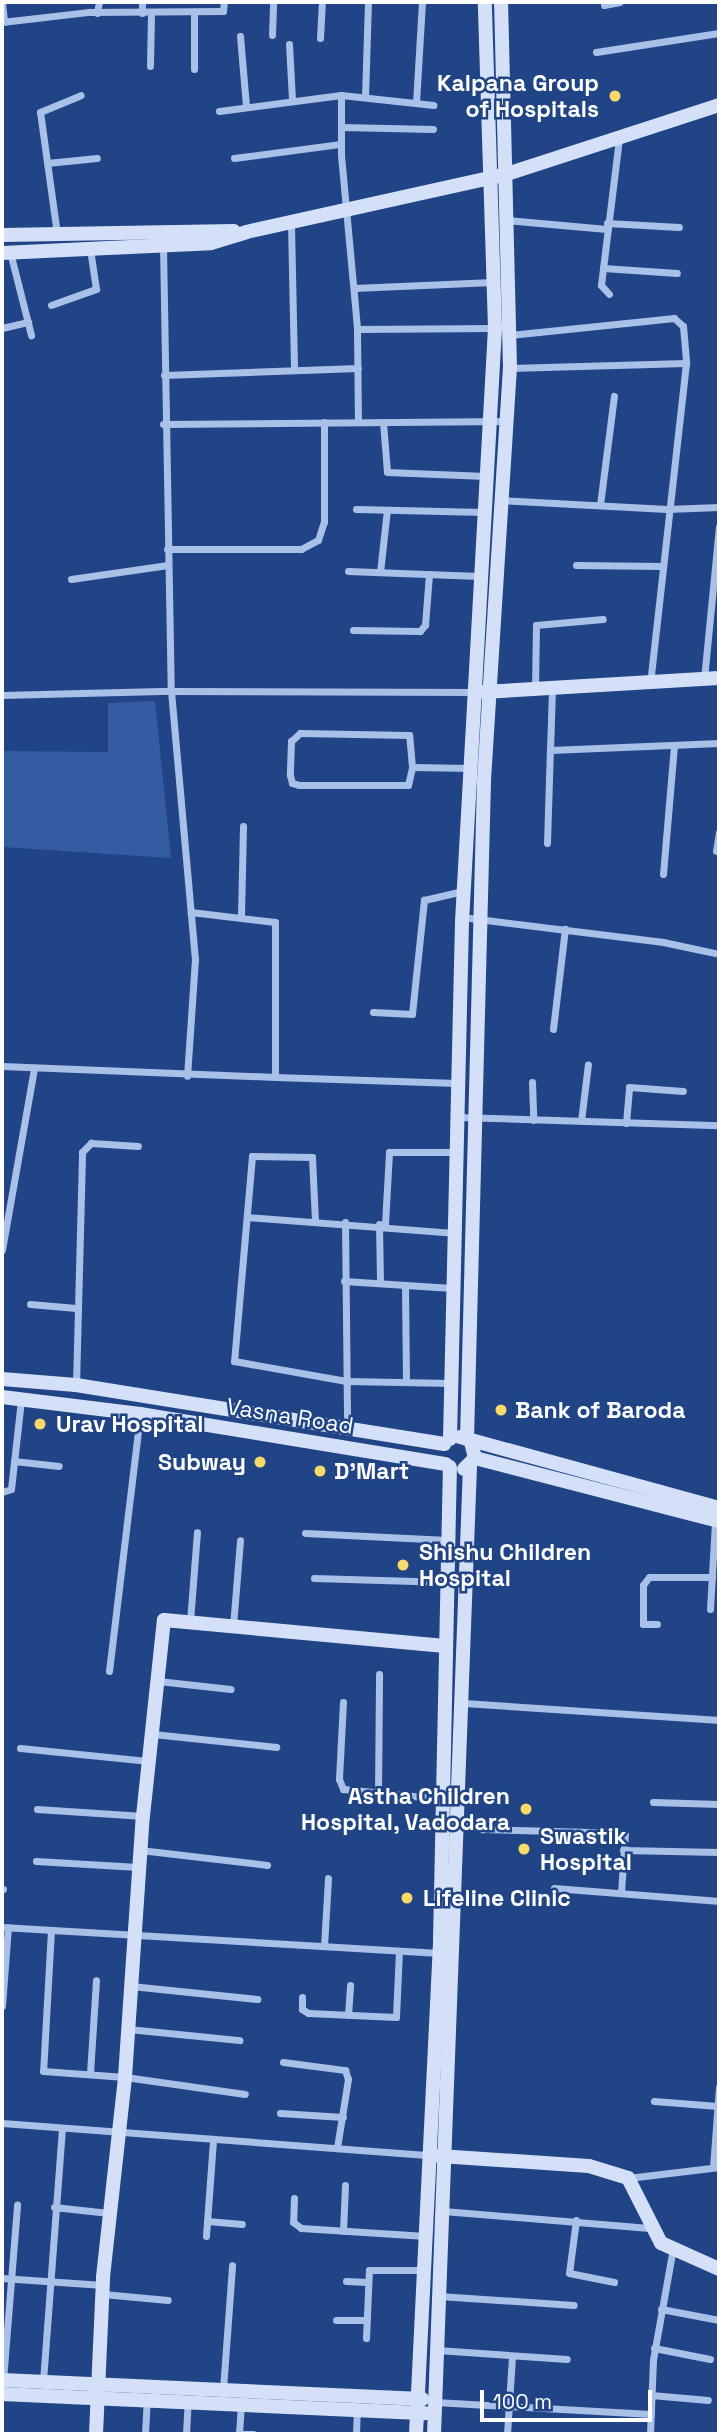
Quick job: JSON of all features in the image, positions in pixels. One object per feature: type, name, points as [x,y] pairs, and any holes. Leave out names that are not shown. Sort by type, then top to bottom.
[{"type":"street","points":[[2,2],[3,22],[97,13],[223,11],[224,2]]},
{"type":"street","points":[[97,13],[99,2]]},
{"type":"street","points":[[142,2],[146,13],[150,66]]},
{"type":"street","points":[[180,12],[181,2]]},
{"type":"street","points":[[272,35],[273,2]]},
{"type":"street","points":[[320,38],[322,2]]},
{"type":"street","points":[[365,97],[368,2]]},
{"type":"street","points":[[416,103],[422,2]]},
{"type":"street","points":[[434,2434],[472,1462],[469,1440],[481,918],[483,692],[479,576],[495,328],[487,178],[485,2]]},
{"type":"street","points":[[416,2434],[439,1953],[445,1646],[450,1540],[447,1442],[451,1383],[462,917],[471,768],[483,692],[508,421],[510,368],[501,2]]},
{"type":"street","points":[[604,5],[620,2]]},
{"type":"street","points":[[194,12],[194,69]]},
{"type":"street","points":[[596,52],[719,33]]},
{"type":"street","points":[[240,36],[246,106]]},
{"type":"street","points":[[289,44],[292,100]]},
{"type":"street","points":[[57,234],[40,112],[81,95]]},
{"type":"street","points":[[341,95],[341,144],[355,288],[358,422]]},
{"type":"street","points":[[219,111],[341,95],[433,105]]},
{"type":"street","points":[[31,335],[6,252],[211,243],[246,232],[349,212],[504,175],[719,104]]},
{"type":"street","points":[[341,127],[433,129]]},
{"type":"street","points":[[609,294],[601,285],[619,138]]},
{"type":"street","points":[[234,158],[341,144]]},
{"type":"street","points":[[47,163],[97,158]]},
{"type":"street","points":[[506,220],[679,227]]},
{"type":"street","points":[[291,224],[294,370]]},
{"type":"street","points":[[2,235],[246,232]]},
{"type":"street","points":[[163,246],[163,424],[171,691],[195,960],[187,1076]]},
{"type":"street","points":[[51,304],[96,289],[89,248]]},
{"type":"street","points":[[603,268],[677,273]]},
{"type":"street","points":[[355,288],[494,282]]},
{"type":"street","points":[[510,335],[674,318],[683,326],[686,363],[667,509],[650,682]]},
{"type":"street","points":[[2,328],[28,323]]},
{"type":"street","points":[[357,329],[495,328]]},
{"type":"street","points":[[510,368],[686,363]]},
{"type":"street","points":[[164,374],[358,368]]},
{"type":"street","points":[[600,505],[614,396]]},
{"type":"street","points":[[163,424],[508,421]]},
{"type":"street","points":[[167,549],[301,549],[318,540],[324,522],[324,422]]},
{"type":"street","points":[[383,422],[387,472],[486,476]]},
{"type":"street","points":[[356,509],[484,505],[501,500],[667,509],[719,507]]},
{"type":"street","points":[[380,572],[387,510]]},
{"type":"street","points":[[704,679],[717,576],[719,527]]},
{"type":"street","points":[[71,579],[168,565]]},
{"type":"street","points":[[576,565],[661,566]]},
{"type":"street","points":[[348,571],[479,576]]},
{"type":"street","points":[[352,630],[424,629],[429,574]]},
{"type":"street","points":[[535,689],[536,625],[603,620]]},
{"type":"street","points":[[2,695],[171,691],[483,692],[719,678]]},
{"type":"street","points":[[547,843],[552,688]]},
{"type":"street","points":[[300,733],[409,735],[412,766],[408,785],[299,785],[292,783],[290,775],[291,741],[300,733]]},
{"type":"street","points":[[550,750],[719,743]]},
{"type":"street","points":[[663,874],[674,745]]},
{"type":"street","points":[[412,766],[471,768]]},
{"type":"street","points":[[241,915],[243,826]]},
{"type":"street","points":[[716,852],[719,832]]},
{"type":"street","points":[[373,1012],[412,1014],[424,900],[464,891]]},
{"type":"street","points":[[191,912],[272,919],[277,926],[275,1077]]},
{"type":"street","points":[[462,917],[565,929],[719,954]]},
{"type":"street","points":[[553,1029],[565,929]]},
{"type":"street","points":[[581,1121],[588,1064]]},
{"type":"street","points":[[2,1066],[187,1076],[457,1083]]},
{"type":"street","points":[[2,1250],[34,1068]]},
{"type":"street","points":[[532,1082],[533,1119]]},
{"type":"street","points":[[626,1123],[629,1087],[683,1091]]},
{"type":"street","points":[[456,1117],[719,1125]]},
{"type":"street","points":[[76,1385],[76,1308],[84,1148],[91,1143],[138,1146]]},
{"type":"street","points":[[380,1283],[389,1152],[455,1152]]},
{"type":"street","points":[[315,1221],[314,1160],[307,1154],[252,1156],[233,1359],[346,1381],[407,1380],[451,1383]]},
{"type":"street","points":[[247,1217],[382,1224],[453,1233]]},
{"type":"street","points":[[345,1222],[347,1431]]},
{"type":"street","points":[[344,1281],[452,1288]]},
{"type":"street","points":[[405,1285],[407,1380]]},
{"type":"street","points":[[30,1304],[76,1308]]},
{"type":"street","name":"Vasna Road","points":[[2,1379],[76,1385],[347,1431],[447,1442],[469,1440]]},
{"type":"street","name":"Vasna Road","points":[[2,1397],[140,1414],[448,1466],[472,1462]]},
{"type":"street","points":[[2,1492],[11,1489],[21,1400]]},
{"type":"street","points":[[109,1671],[140,1414]]},
{"type":"street","points":[[469,1440],[621,1481],[718,1516]]},
{"type":"street","points":[[14,1461],[59,1466]]},
{"type":"street","points":[[472,1462],[617,1496],[718,1516]]},
{"type":"street","points":[[617,1496],[621,1481]]},
{"type":"street","points":[[710,1609],[718,1516]]},
{"type":"street","points":[[190,1621],[197,1532]]},
{"type":"street","points":[[305,1533],[450,1540]]},
{"type":"street","points":[[233,1627],[240,1540]]},
{"type":"street","points":[[657,1624],[643,1624],[643,1585],[649,1577],[712,1577]]},
{"type":"street","points":[[314,1578],[448,1582]]},
{"type":"street","points":[[96,2434],[109,2213],[125,2077],[138,1867],[164,1620],[445,1646]]},
{"type":"street","points":[[378,1794],[379,1674]]},
{"type":"street","points":[[158,1681],[231,1689]]},
{"type":"street","points":[[343,1702],[340,1784],[348,1791],[443,1799]]},
{"type":"street","points":[[464,1703],[719,1720]]},
{"type":"street","points":[[153,1734],[276,1747]]},
{"type":"street","points":[[20,1748],[149,1761]]},
{"type":"street","points":[[653,1802],[719,1804]]},
{"type":"street","points":[[37,1810],[143,1816]]},
{"type":"street","points":[[460,1818],[482,1829],[625,1833],[621,1893]]},
{"type":"street","points":[[140,1850],[267,1865]]},
{"type":"street","points":[[623,1850],[719,1852]]},
{"type":"street","points":[[36,1861],[138,1867]]},
{"type":"street","points":[[324,1946],[328,1878]]},
{"type":"street","points":[[554,1888],[719,1901]]},
{"type":"street","points":[[2,2006],[5,1927],[439,1953]]},
{"type":"street","points":[[51,1930],[43,2071],[90,2073],[245,2094]]},
{"type":"street","points":[[302,1997],[302,2009],[308,2013],[396,2017],[399,1951]]},
{"type":"street","points":[[90,2073],[96,1980]]},
{"type":"street","points":[[348,2015],[350,1985]]},
{"type":"street","points":[[131,1986],[257,1999]]},
{"type":"street","points":[[128,2029],[239,2040]]},
{"type":"street","points":[[283,2062],[345,2070],[343,2117],[337,2148]]},
{"type":"street","points":[[2,2123],[117,2134],[589,2166],[628,2178],[716,2167],[719,2087]]},
{"type":"street","points":[[654,2101],[719,2101]]},
{"type":"street","points":[[280,2113],[343,2117]]},
{"type":"street","points":[[43,2381],[52,2281],[54,2207],[62,2129]]},
{"type":"street","points":[[206,2236],[213,2141]]},
{"type":"street","points":[[628,2178],[656,2228],[661,2243],[719,2269]]},
{"type":"street","points":[[343,2231],[345,2185]]},
{"type":"street","points":[[294,2197],[293,2222],[301,2228],[426,2236]]},
{"type":"street","points":[[2,2385],[18,2205]]},
{"type":"street","points":[[54,2207],[109,2213]]},
{"type":"street","points":[[443,2211],[656,2228]]},
{"type":"street","points":[[576,2220],[569,2273],[614,2282]]},
{"type":"street","points":[[208,2221],[242,2224]]},
{"type":"street","points":[[650,2434],[654,2348],[673,2248]]},
{"type":"street","points":[[223,2389],[232,2265]]},
{"type":"street","points":[[366,2338],[367,2282],[371,2267],[424,2270]]},
{"type":"street","points":[[2,2278],[52,2281],[168,2300]]},
{"type":"street","points":[[346,2281],[367,2282]]},
{"type":"street","points":[[439,2295],[574,2305]]},
{"type":"street","points":[[662,2309],[719,2320]]},
{"type":"street","points":[[336,2320],[366,2320]]},
{"type":"street","points":[[654,2348],[710,2359]]},
{"type":"street","points":[[437,2350],[567,2359]]},
{"type":"street","points":[[507,2434],[512,2357]]},
{"type":"street","points":[[2,2385],[43,2381],[147,2398],[188,2400],[357,2402]]},
{"type":"street","points":[[2,2385],[100,2390],[223,2389],[417,2406],[510,2407],[650,2414]]},
{"type":"street","points":[[651,2395],[708,2400]]},
{"type":"street","points":[[145,2434],[147,2398]]},
{"type":"street","points":[[186,2434],[188,2400]]},
{"type":"street","points":[[241,2401],[238,2434],[253,2434]]},
{"type":"street","points":[[356,2434],[357,2402]]},
{"type":"shaded area","points":[[155,701],[171,858],[2,847],[2,751],[108,752],[108,703]]},
{"type":"place","name":"Kalpana Group of Hospitals","points":[[615,96]]},
{"type":"place","name":"Bank of Baroda","points":[[501,1410]]},
{"type":"place","name":"Urav Hospital","points":[[40,1424]]},
{"type":"place","name":"Subway","points":[[260,1462]]},
{"type":"place","name":"D'Mart","points":[[320,1471]]},
{"type":"place","name":"Shishu Children Hospital","points":[[403,1565]]},
{"type":"place","name":"Astha Children Hospital, Vadodara","points":[[526,1809]]},
{"type":"place","name":"Swastik Hospital","points":[[524,1849]]},
{"type":"place","name":"Lifeline Clinic","points":[[407,1898]]}]
